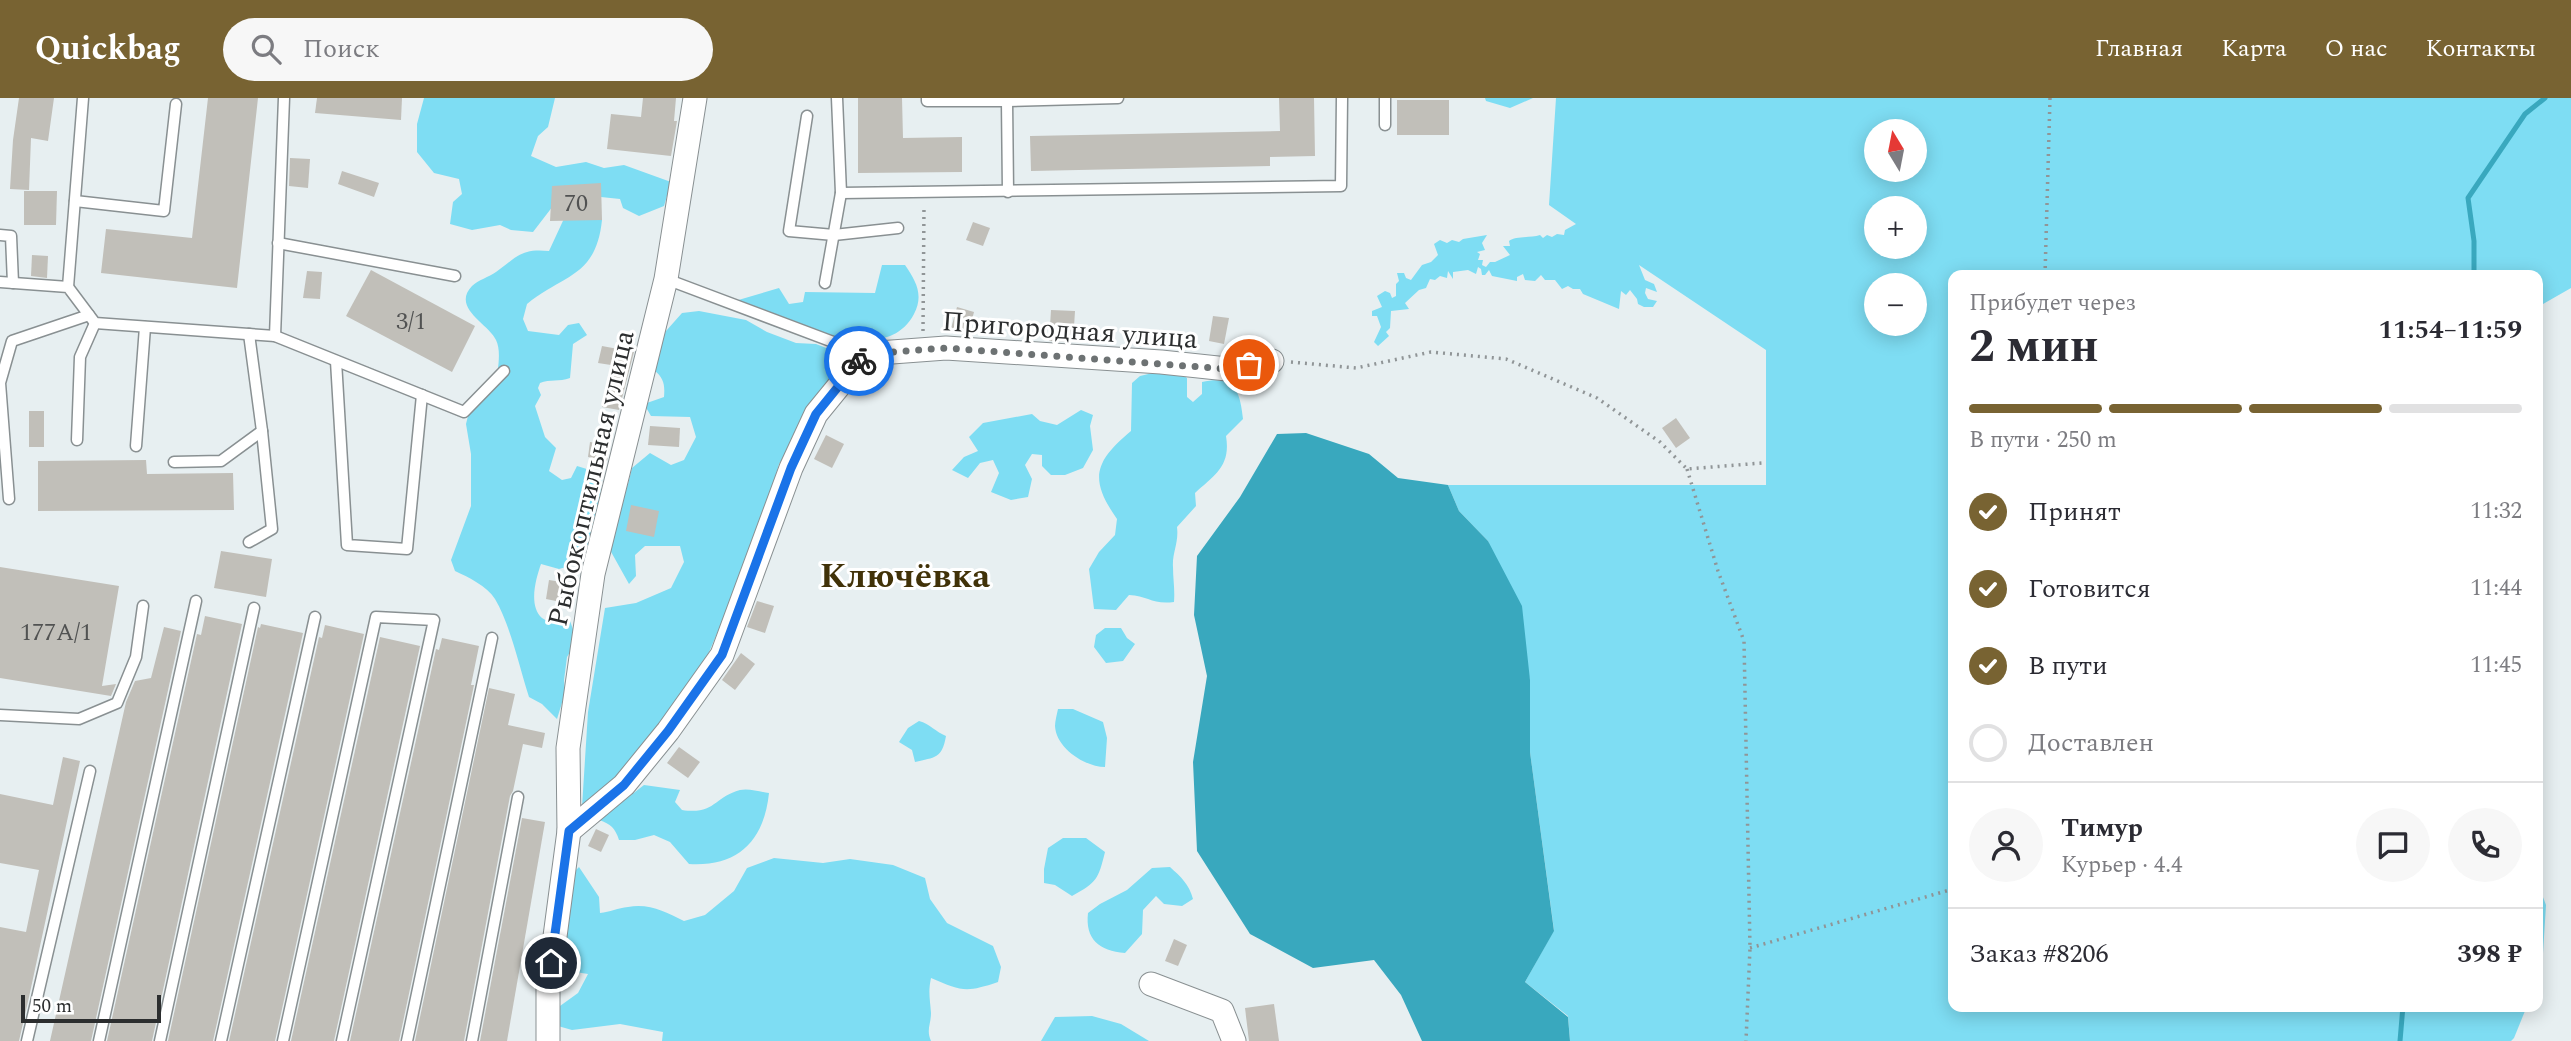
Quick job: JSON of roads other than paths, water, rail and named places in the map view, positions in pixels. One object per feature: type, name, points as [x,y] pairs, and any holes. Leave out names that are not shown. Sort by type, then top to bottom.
[{"type":"street","name":"Рыбокоптильная улица","points":[[548,1041],[548,989],[569,831],[568,748],[593,574],[666,279],[695,98]]},
{"type":"street","name":"Пригородная улица","points":[[865,354],[946,348],[1227,369],[1272,360]]},
{"type":"street","points":[[569,831],[624,785],[668,731],[722,655],[791,468],[816,414],[865,354]]},
{"type":"street","points":[[1151,984],[1222,1011],[1234,1041]]},
{"type":"lane","points":[[83,98],[68,287],[92,319]]},
{"type":"lane","points":[[275,336],[284,98]]},
{"type":"lane","points":[[825,283],[841,192],[837,98]]},
{"type":"lane","points":[[927,98],[927,101],[1118,98]]},
{"type":"lane","points":[[841,192],[1341,186],[1342,98]]},
{"type":"lane","points":[[1385,98],[1385,125]]},
{"type":"lane","points":[[1007,101],[1008,192]]},
{"type":"lane","points":[[75,201],[164,211],[176,104]]},
{"type":"lane","points":[[807,116],[789,231],[834,235],[898,228]]},
{"type":"lane","points":[[0,235],[11,236],[13,283]]},
{"type":"lane","points":[[278,243],[455,276]]},
{"type":"lane","points":[[666,279],[865,354]]},
{"type":"lane","points":[[0,282],[68,287]]},
{"type":"lane","points":[[77,440],[80,356],[92,319]]},
{"type":"lane","points":[[9,499],[0,383],[12,341],[92,319],[145,327],[275,336],[464,412],[504,371]]},
{"type":"lane","points":[[135,446],[145,327]]},
{"type":"lane","points":[[249,334],[272,529],[249,542]]},
{"type":"lane","points":[[336,361],[346,545],[407,549],[422,395]]},
{"type":"lane","points":[[174,462],[221,460],[262,430]]},
{"type":"lane","points":[[99,1041],[196,601]]},
{"type":"lane","points":[[0,715],[79,719],[117,703],[136,657],[143,606]]},
{"type":"lane","points":[[160,1041],[254,608]]},
{"type":"lane","points":[[220,1041],[314,617]]},
{"type":"lane","points":[[283,1041],[376,617],[434,620],[342,1041]]},
{"type":"lane","points":[[407,1041],[492,638]]},
{"type":"lane","points":[[27,1041],[90,771]]},
{"type":"lane","points":[[472,1041],[517,797]]},
{"type":"waterway","points":[[2474,270],[2474,241],[2468,198],[2525,114],[2545,98]]},
{"type":"waterway","points":[[2400,1041],[2402,1012]]},
{"type":"district","name":"Ключёвка","points":[[905,575]]}]
